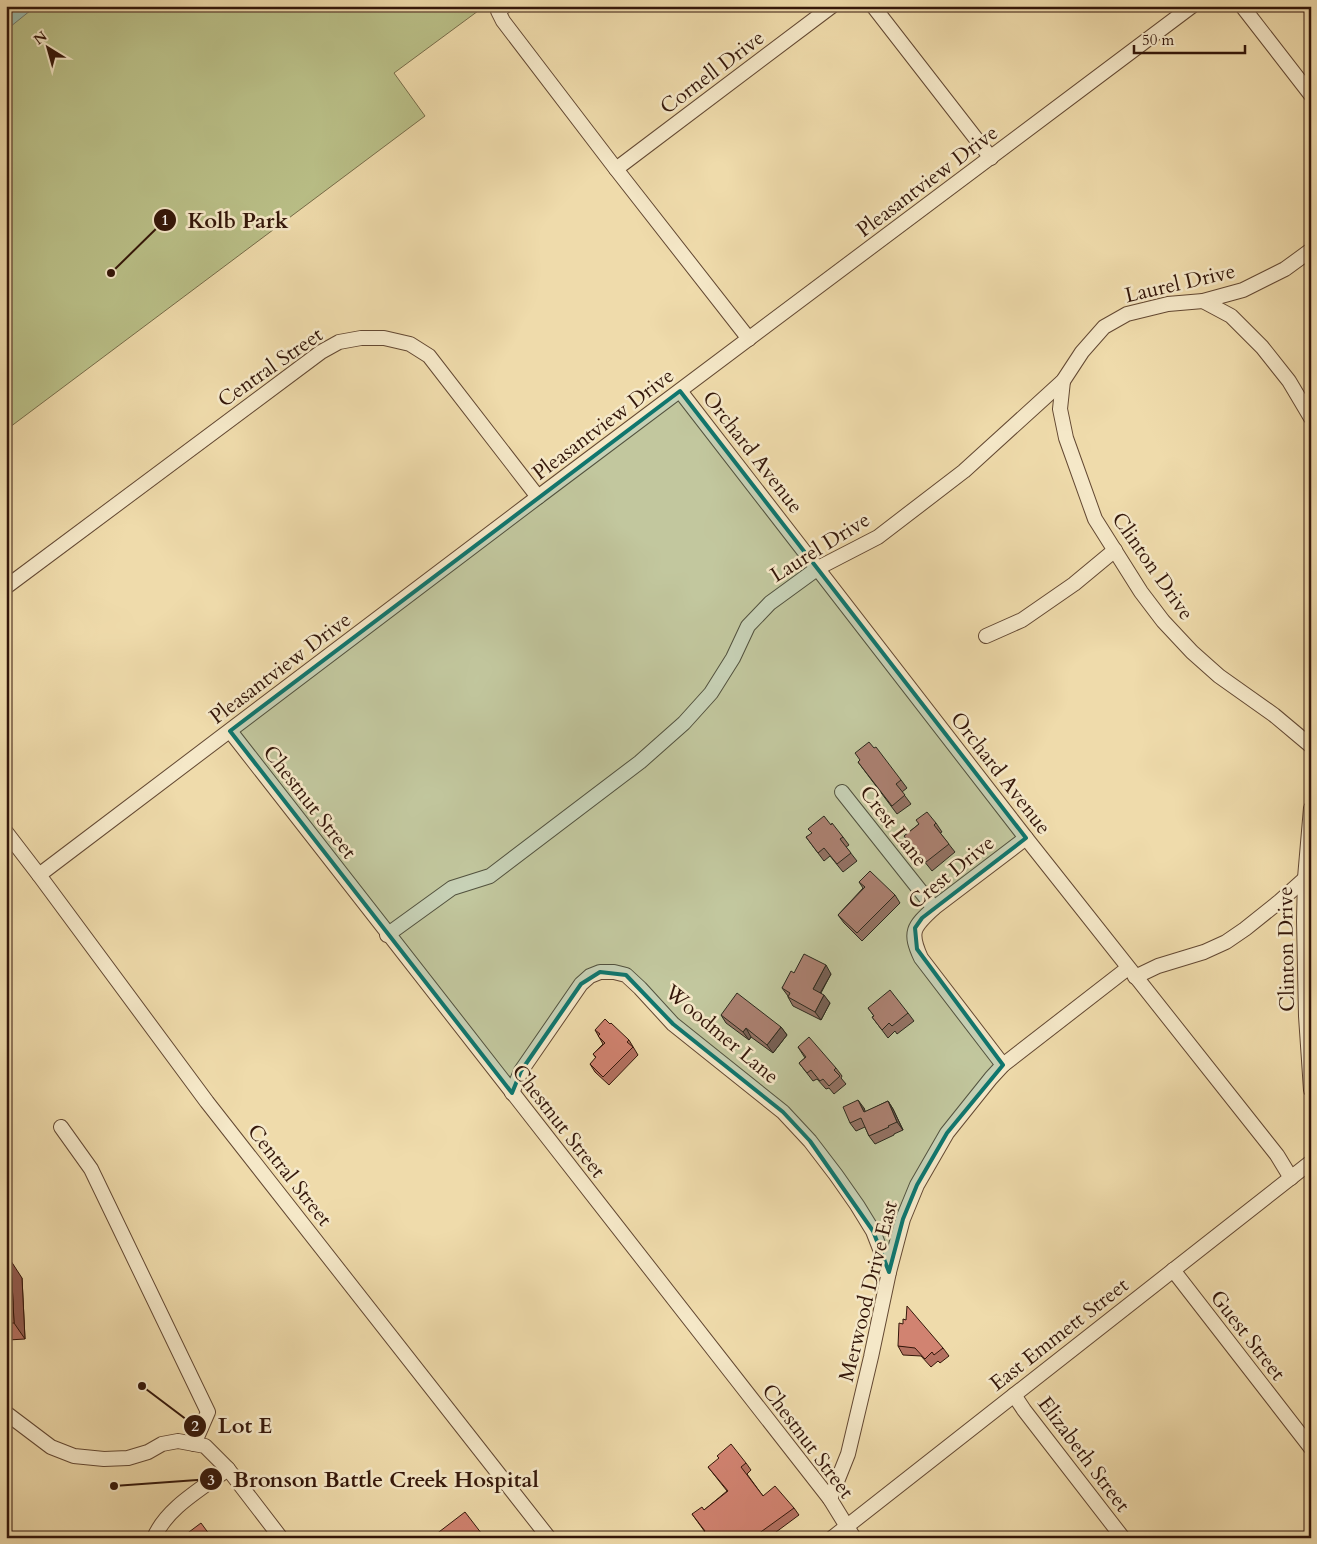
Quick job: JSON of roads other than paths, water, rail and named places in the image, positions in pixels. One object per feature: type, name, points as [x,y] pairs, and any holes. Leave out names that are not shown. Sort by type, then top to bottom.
[{"type":"street","name":"Cornell Drive","points":[[616,169],[832,6]]},
{"type":"street","points":[[873,6],[992,158]]},
{"type":"street","name":"Pleasantview Drive","points":[[40,874],[1192,6]]},
{"type":"street","points":[[1242,6],[1311,96]]},
{"type":"street","points":[[502,9],[503,21],[616,169],[750,339]]},
{"type":"street","name":"Laurel Drive","points":[[387,935],[452,888],[490,876],[640,762],[684,723],[711,694],[733,658],[748,626],[770,603],[818,568],[878,537],[964,471],[1063,380],[1082,352],[1104,327],[1127,314],[1168,304],[1203,301],[1243,290],[1285,269],[1311,250]]},
{"type":"street","points":[[1203,301],[1231,316],[1262,347],[1289,381],[1311,418]]},
{"type":"street","name":"Central Street","points":[[6,587],[321,352],[339,342],[361,338],[384,338],[410,344],[429,356],[538,497]]},
{"type":"street","name":"Clinton Drive","points":[[1063,380],[1060,409],[1066,438],[1095,519],[1141,592],[1163,621],[1218,676],[1274,715],[1311,746]]},
{"type":"street","name":"Orchard Avenue","points":[[680,391],[1131,973],[1277,1156],[1291,1178]]},
{"type":"street","points":[[986,636],[1022,620],[1074,584],[1115,550]]},
{"type":"street","name":"Chestnut Street","points":[[230,731],[387,935],[830,1499],[850,1532]]},
{"type":"street","name":"Crest Lane","points":[[842,792],[934,908]]},
{"type":"street","name":"Clinton Drive","points":[[1311,808],[1306,1016],[1311,1090]]},
{"type":"street","name":"Central Street","points":[[6,832],[40,874],[208,1102],[549,1538]]},
{"type":"street","name":"Crest Drive","points":[[1003,1066],[921,958],[914,938],[915,928],[922,918],[934,908],[1026,838]]},
{"type":"street","name":"Merwood Drive East","points":[[830,1499],[848,1454],[903,1218],[917,1185],[947,1133],[991,1078],[1003,1066],[1131,973],[1204,952],[1226,942],[1280,901],[1308,876]]},
{"type":"street","name":"Woodmer Lane","points":[[512,1093],[521,1071],[581,984],[590,976],[600,972],[614,972],[626,975],[673,1024],[783,1112],[810,1141],[836,1175],[873,1231],[889,1272]]},
{"type":"street","points":[[62,1127],[92,1170],[208,1412],[194,1444]]},
{"type":"street","name":"East Emmett Street","points":[[832,1538],[850,1532],[1014,1395],[1311,1162]]},
{"type":"street","name":"Guest Street","points":[[1173,1270],[1311,1448]]},
{"type":"street","name":"Elizabeth Street","points":[[1014,1395],[1123,1538]]},
{"type":"street","points":[[6,1413],[51,1447],[74,1456],[104,1459],[128,1458],[148,1452],[162,1444],[178,1441],[205,1446],[228,1469],[281,1538]]},
{"type":"street","points":[[154,1538],[166,1518],[180,1505],[228,1469]]},
{"type":"place","name":"Kolb Park","points":[[111,273]]},
{"type":"place","name":"Lot E","points":[[142,1386]]},
{"type":"place","name":"Bronson Battle Creek Hospital","points":[[114,1486]]}]
